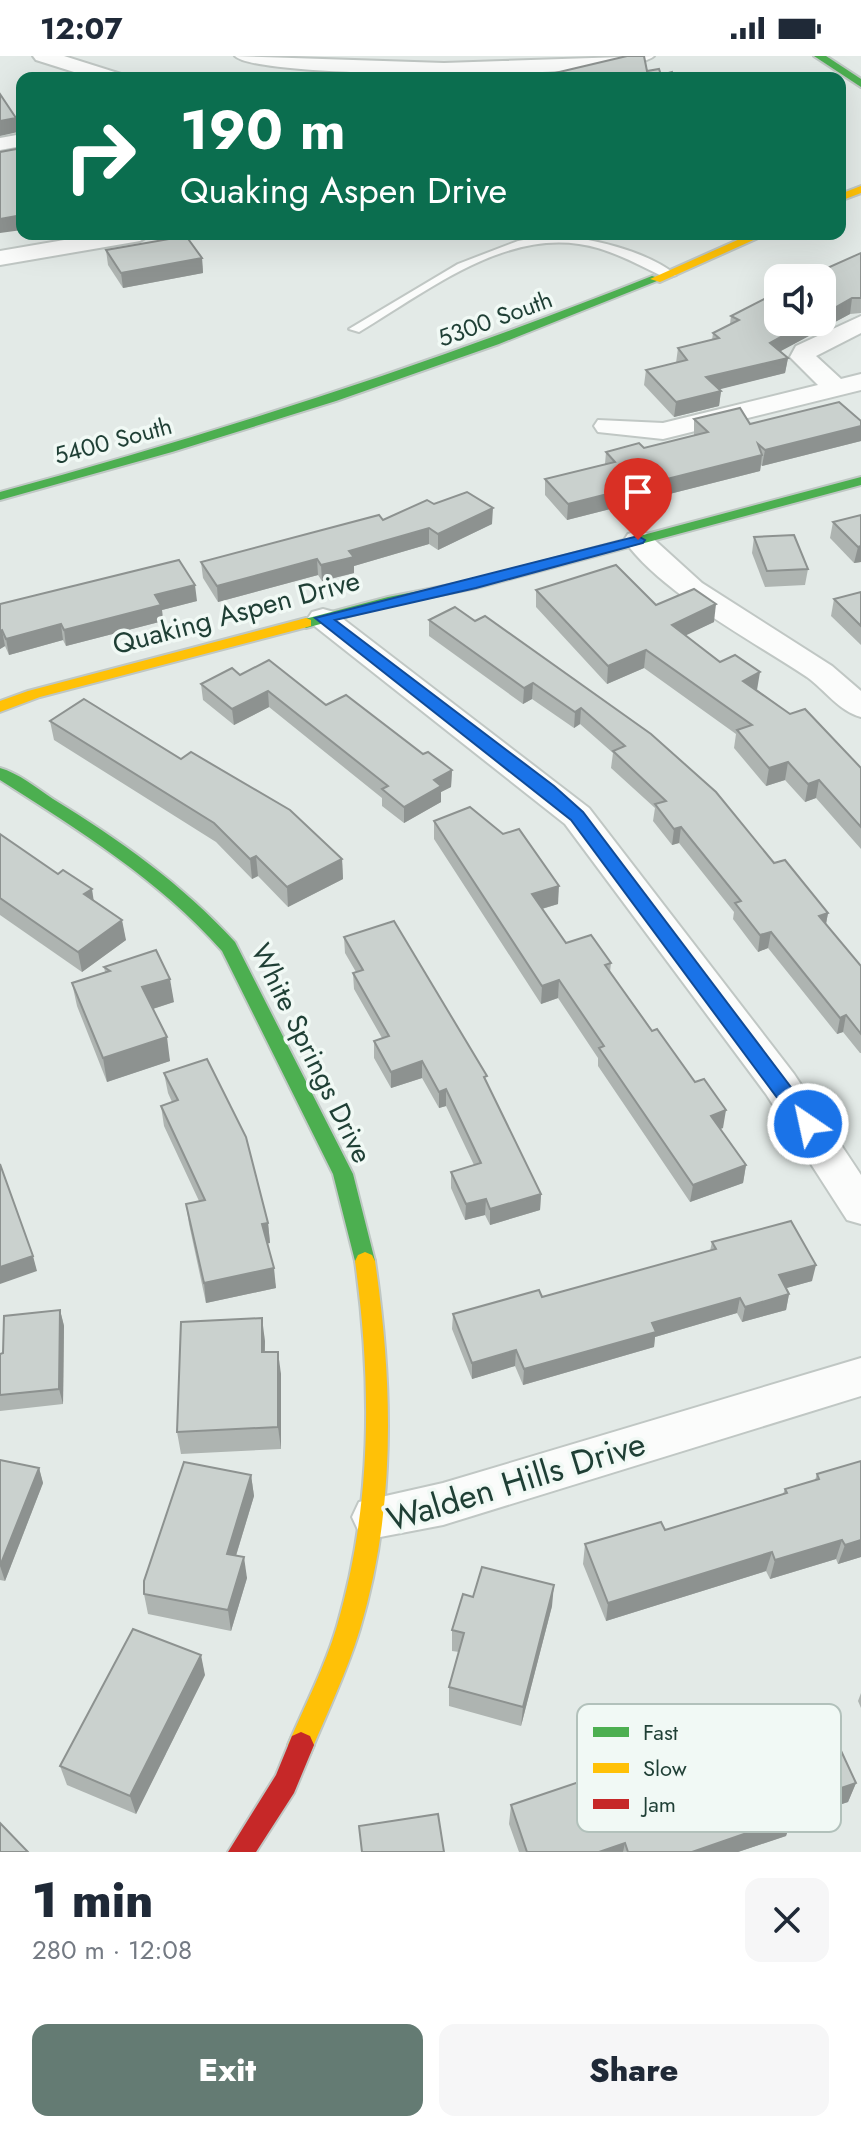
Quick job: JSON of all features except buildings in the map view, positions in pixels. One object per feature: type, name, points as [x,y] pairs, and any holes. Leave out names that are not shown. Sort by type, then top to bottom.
[{"type":"street","points":[[43,56],[95,72]]},
{"type":"street","points":[[245,56],[531,66],[580,59],[644,56]]},
{"type":"street","points":[[819,56],[852,70],[861,84]]},
{"type":"street","points":[[0,258],[105,240]]},
{"type":"street","name":"5300 South","points":[[239,431],[500,344],[748,240]]},
{"type":"street","points":[[848,385],[810,365],[803,357],[805,351],[861,323]]},
{"type":"street","points":[[607,426],[663,431],[848,385]]},
{"type":"street","name":"5400 South","points":[[0,496],[239,431]]},
{"type":"street","name":"Quaking Aspen Drive","points":[[0,707],[34,694],[323,618],[471,585],[861,481]]},
{"type":"street","points":[[638,540],[692,589],[821,673],[861,707]]},
{"type":"street","points":[[323,618],[548,790],[577,816],[780,1084],[861,1208]]},
{"type":"street","name":"White Springs Drive","points":[[0,773],[169,886],[213,925],[229,947],[324,1129],[343,1174],[361,1236],[372,1302],[378,1371],[375,1517]]},
{"type":"street","name":"Walden Hills Drive","points":[[241,1852],[285,1784],[349,1627],[375,1517],[443,1504],[861,1377]]},
{"type":"lane","points":[[355,329],[486,257],[535,241],[578,240],[615,250],[670,275]]},
{"type":"traffic: fast","points":[[819,56],[843,72]]},
{"type":"traffic: fast","points":[[846,74],[861,84]]},
{"type":"traffic: fast","points":[[0,496],[167,450],[332,398],[495,342],[656,279]]},
{"type":"traffic: fast","points":[[306,623],[388,601],[471,585],[861,481]]},
{"type":"traffic: fast","points":[[0,773],[151,872],[205,920],[229,947],[343,1174],[365,1261]]},
{"type":"traffic: slow","points":[[846,195],[861,189]]},
{"type":"traffic: slow","points":[[656,279],[747,240]]},
{"type":"traffic: slow","points":[[0,707],[34,694],[306,623]]},
{"type":"traffic: slow","points":[[301,1745],[349,1625],[369,1536],[375,1490],[378,1398],[365,1261]]},
{"type":"traffic: jam","points":[[241,1852],[285,1784],[301,1745]]},
{"type":"route","points":[[638,540],[471,585],[388,601],[323,618],[548,790],[577,816],[808,1124]]}]
